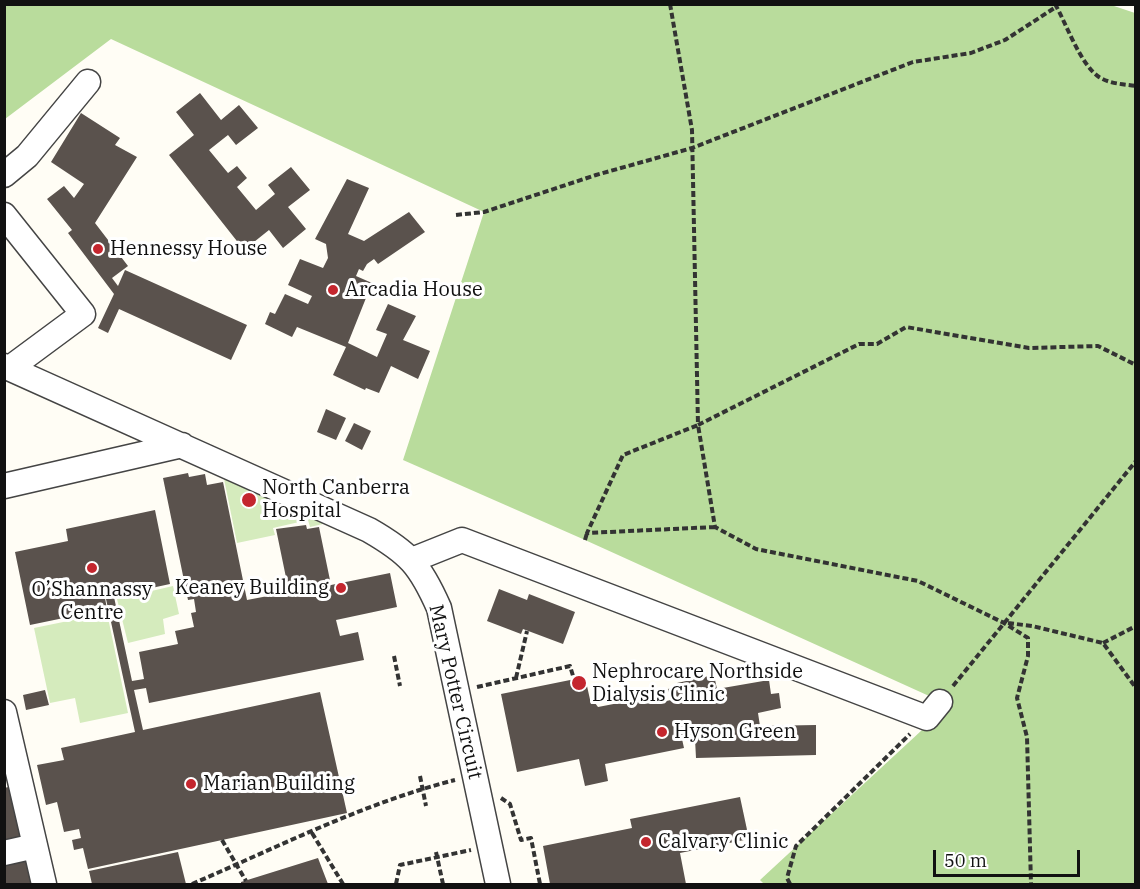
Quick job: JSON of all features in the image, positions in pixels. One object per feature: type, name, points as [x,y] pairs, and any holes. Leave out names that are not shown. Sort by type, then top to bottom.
[{"type":"street","points":[[4,175],[27,156],[88,82]]},
{"type":"street","points":[[4,215],[83,314],[7,367]]},
{"type":"street","name":"Mary Potter Circuit","points":[[7,367],[369,530],[397,546],[412,560],[428,584],[439,608],[498,885]]},
{"type":"street","points":[[128,458],[139,426]]},
{"type":"street","points":[[4,486],[182,445]]},
{"type":"street","points":[[412,560],[462,540],[933,710]]},
{"type":"street","points":[[4,712],[44,885]]},
{"type":"street","points":[[4,853],[35,846]]},
{"type":"path","points":[[670,4],[692,130],[698,425],[716,527]]},
{"type":"path","points":[[456,215],[484,212],[596,175],[692,148],[913,62],[971,53],[1005,40],[1056,6],[1089,68],[1099,77],[1109,81],[1136,86]]},
{"type":"path","points":[[585,540],[623,456],[698,425],[859,344],[877,344],[906,327],[1029,348],[1098,346],[1136,365]]},
{"type":"path","points":[[790,885],[787,878],[796,846],[933,710],[1136,460]]},
{"type":"path","points":[[587,533],[716,527],[756,549],[918,580],[1004,622],[1028,638],[1028,656],[1017,698],[1027,737],[1031,885]]},
{"type":"path","points":[[1004,622],[1032,626],[1103,643],[1136,688]]},
{"type":"path","points":[[1103,643],[1136,626]]},
{"type":"path","points":[[516,678],[527,631]]},
{"type":"path","points":[[394,656],[400,686]]},
{"type":"path","points":[[470,688],[570,666],[574,679]]},
{"type":"path","points":[[420,776],[426,806]]},
{"type":"path","points":[[192,885],[422,788],[460,778]]},
{"type":"path","points":[[501,797],[510,804],[520,840],[531,838],[540,885]]},
{"type":"path","points":[[312,833],[343,885]]},
{"type":"path","points":[[222,840],[246,881]]},
{"type":"path","points":[[396,885],[400,865],[437,855],[476,849]]},
{"type":"path","points":[[437,855],[443,885]]},
{"type":"green space","points":[[1108,4],[1135,13],[1135,884],[764,884],[760,880],[949,705],[403,460],[484,212],[111,39],[5,119],[5,5]]},
{"type":"green space","points":[[223,474],[327,523],[310,527],[308,520],[273,528],[275,535],[237,543]]},
{"type":"green space","points":[[173,586],[179,614],[163,619],[165,634],[128,643],[117,599]]},
{"type":"green space","points":[[107,613],[128,713],[80,723],[75,698],[50,703],[34,628]]},
{"type":"building","points":[[200,93],[221,120],[239,105],[258,128],[236,145],[228,135],[209,150],[228,173],[237,166],[247,178],[237,187],[256,210],[275,194],[268,185],[291,167],[310,190],[288,207],[306,229],[283,248],[269,230],[244,250],[169,155],[194,135],[176,112]]},
{"type":"building","name":"Hennessy House","points":[[81,113],[120,138],[115,145],[137,157],[95,223],[128,266],[112,278],[118,286],[125,270],[247,325],[231,360],[119,309],[108,333],[98,328],[114,294],[68,233],[72,230],[47,199],[64,186],[74,198],[84,184],[51,162]]},
{"type":"building","name":"Arcadia House","points":[[347,179],[369,188],[348,234],[364,241],[409,212],[425,232],[378,264],[374,259],[363,271],[359,269],[356,276],[372,283],[348,343],[377,357],[387,334],[376,330],[388,304],[416,316],[403,340],[430,351],[418,379],[391,366],[379,393],[366,388],[365,390],[333,375],[346,347],[297,327],[292,337],[265,324],[270,312],[275,314],[285,294],[308,304],[312,296],[288,285],[300,259],[323,268],[328,258],[326,244],[315,239]]},
{"type":"building","points":[[326,409],[346,418],[336,440],[317,432]]},
{"type":"building","points":[[354,423],[371,431],[362,450],[345,441]]},
{"type":"building","points":[[188,473],[189,477],[205,474],[207,485],[223,482],[247,600],[289,592],[276,529],[306,525],[307,529],[319,527],[331,585],[390,573],[397,607],[336,620],[340,636],[358,632],[364,660],[149,703],[146,688],[134,690],[143,730],[320,692],[347,813],[88,869],[83,848],[74,850],[72,840],[81,838],[79,829],[64,832],[57,802],[46,805],[37,765],[64,760],[61,748],[135,732],[106,599],[114,597],[132,681],[144,679],[139,652],[178,644],[175,631],[194,627],[191,613],[196,612],[194,599],[188,600],[163,478]]},
{"type":"building","name":"O’Shannassy Centre","points":[[155,510],[170,584],[105,598],[107,609],[30,625],[15,552],[68,541],[66,529]]},
{"type":"building","points":[[499,589],[527,600],[529,594],[575,612],[563,644],[523,629],[521,634],[487,621]]},
{"type":"building","name":"Hyson Green","points":[[714,675],[717,689],[769,680],[771,694],[779,693],[781,708],[758,713],[760,726],[816,725],[816,755],[696,758],[695,739],[682,739],[684,748],[605,764],[608,781],[585,786],[579,759],[517,772],[501,694],[585,677],[591,704],[595,703],[598,707],[655,696],[657,703],[671,700],[668,689],[677,686],[677,683]]},
{"type":"building","points":[[45,690],[49,705],[26,710],[23,695]]},
{"type":"building","points":[[13,786],[26,841],[4,846],[4,788]]},
{"type":"building","name":"Calvary Clinic","points":[[740,797],[749,839],[680,853],[686,884],[550,884],[543,846],[632,828],[630,819]]},
{"type":"building","points":[[178,852],[186,884],[92,884],[89,871]]},
{"type":"building","points":[[27,855],[34,884],[4,884],[4,860]]},
{"type":"building","points":[[318,858],[328,884],[241,884],[241,882]]},
{"type":"place","name":"Hennessy House","points":[[98,249]]},
{"type":"place","name":"Arcadia House","points":[[333,290]]},
{"type":"place","name":"North Canberra Hospital","points":[[249,500]]},
{"type":"place","name":"O’Shannassy Centre","points":[[92,568]]},
{"type":"place","name":"Keaney Building","points":[[341,588]]},
{"type":"place","name":"Nephrocare Northside Dialysis Clinic","points":[[579,683]]},
{"type":"place","name":"Hyson Green","points":[[662,732]]},
{"type":"place","name":"Marian Building","points":[[191,784]]},
{"type":"place","name":"Calvary Clinic","points":[[646,842]]}]
